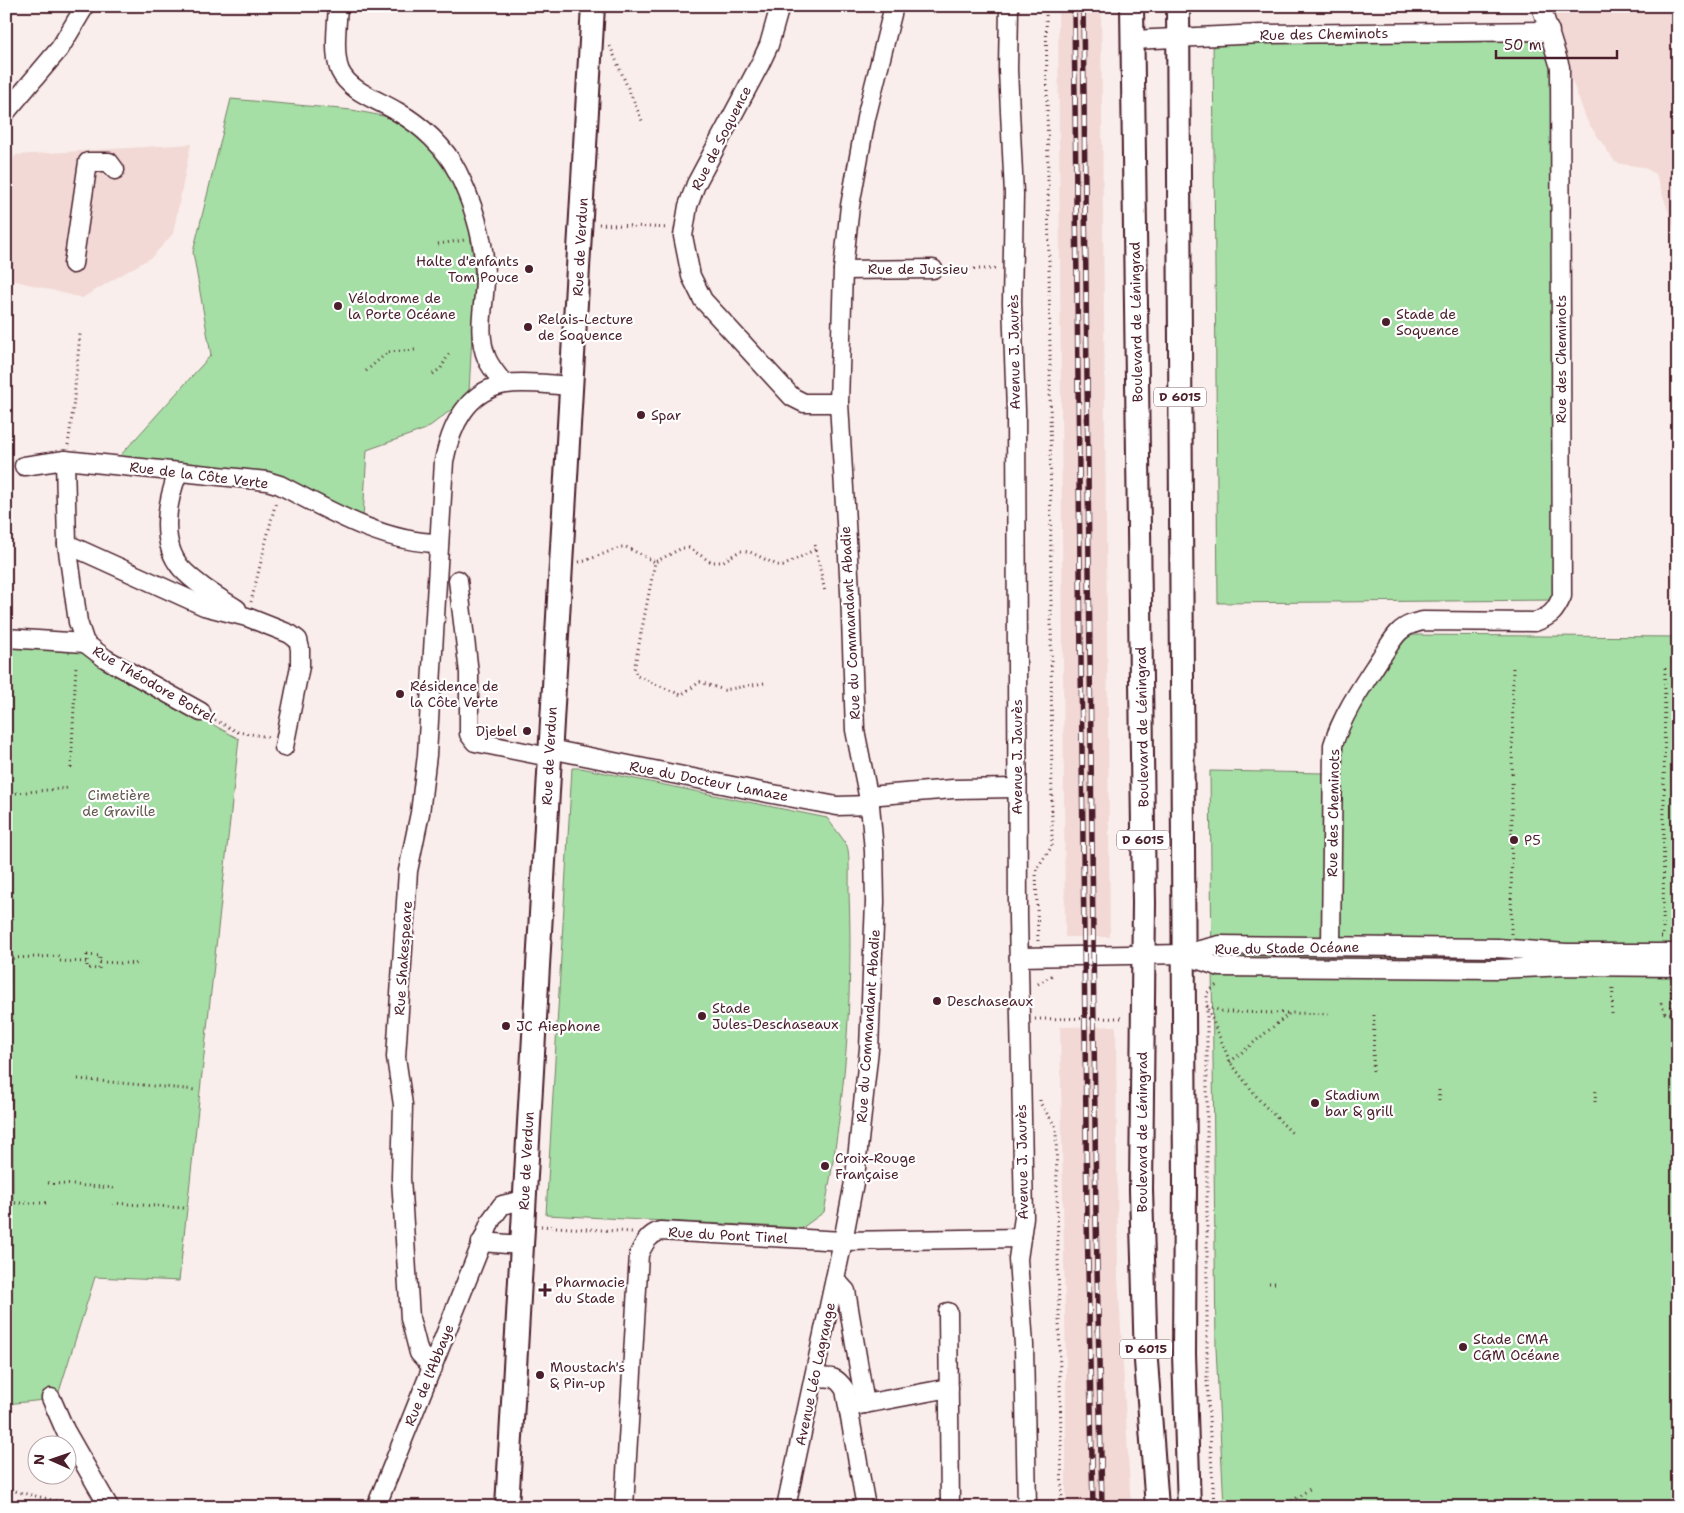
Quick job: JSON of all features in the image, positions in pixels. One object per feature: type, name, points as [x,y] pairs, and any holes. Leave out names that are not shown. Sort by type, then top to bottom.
[{"type":"main road","name":"Rue de Verdun","points":[[507,1507],[593,6]]},
{"type":"main road","name":"Boulevard de Léningrad","points":[[1132,6],[1144,954],[1141,1190],[1146,1361],[1157,1507]]},
{"type":"main road","name":"D 6015","points":[[1178,6],[1184,954],[1184,1354],[1189,1507]]},
{"type":"street","points":[[6,112],[60,48],[85,6]]},
{"type":"street","points":[[338,6],[336,52],[339,70],[347,82],[404,115],[434,140],[456,170],[472,207],[484,253],[486,275],[481,329],[483,348],[488,361],[504,384]]},
{"type":"street","name":"Rue de Soquence","points":[[780,6],[760,64],[696,184],[688,206],[684,229],[686,255],[691,276],[703,300],[792,397],[804,403],[839,403]]},
{"type":"street","name":"Rue du Commandant Abadie","points":[[843,1241],[856,1168],[870,1038],[876,902],[869,801],[855,730],[839,403],[843,270],[857,162],[894,6]]},
{"type":"street","name":"Avenue J. Jaurès","points":[[1009,6],[1008,70],[1014,194],[1012,303],[1016,410],[1017,788],[1024,1217],[1018,1260],[1024,1345],[1027,1507]]},
{"type":"street","points":[[1540,6],[1550,31]]},
{"type":"street","name":"Rue des Cheminots","points":[[1132,40],[1261,34],[1550,31],[1560,67],[1562,596],[1556,609],[1547,618],[1535,622],[1423,621],[1407,626],[1397,633],[1388,646],[1346,714],[1338,729],[1333,745],[1331,946]]},
{"type":"street","points":[[73,264],[88,162],[110,162],[115,170]]},
{"type":"street","name":"Rue de Jussieu","points":[[843,270],[933,270]]},
{"type":"street","points":[[439,542],[444,461],[448,439],[456,421],[468,404],[484,392],[504,384],[572,386]]},
{"type":"street","name":"Rue de la Côte Verte","points":[[24,466],[65,460],[267,482],[280,485],[361,526],[423,543],[439,542]]},
{"type":"street","name":"Rue Théodore Botrel","points":[[65,460],[67,544],[78,622],[85,643],[106,659],[201,712]]},
{"type":"street","points":[[178,472],[171,491],[166,516],[172,551],[180,566],[195,581],[247,617]]},
{"type":"street","name":"Rue Shakespeare","points":[[432,1368],[418,1353],[410,1318],[402,1178],[404,1105],[396,1057],[408,870],[420,813],[427,755],[439,542]]},
{"type":"street","points":[[67,544],[204,606],[247,617],[290,634],[298,640],[300,666],[285,743]]},
{"type":"street","name":"Rue du Docteur Lamaze","points":[[458,580],[469,673],[469,734],[475,742],[550,753],[837,806],[954,789],[1017,788]]},
{"type":"street","points":[[6,638],[85,643]]},
{"type":"street","name":"Rue du Stade Océane","points":[[1184,954],[1220,945],[1497,948],[1566,953],[1678,953]]},
{"type":"street","points":[[1019,958],[1184,954]]},
{"type":"street","name":"Rue du Stade Océane","points":[[1184,954],[1220,966],[1488,969],[1566,966],[1678,967]]},
{"type":"street","name":"Rue de l'Abbaye","points":[[376,1507],[491,1220],[502,1205],[524,1200]]},
{"type":"street","name":"Rue du Pont Tinel","points":[[624,1507],[639,1254],[644,1243],[653,1233],[660,1231],[843,1241],[1021,1238]]},
{"type":"street","name":"Avenue Léo Lagrange","points":[[786,1507],[843,1241]]},
{"type":"street","points":[[481,1242],[521,1245]]},
{"type":"street","points":[[835,1279],[846,1291],[866,1507]]},
{"type":"street","points":[[948,1312],[950,1507]]},
{"type":"street","points":[[814,1378],[831,1377],[840,1381],[856,1405]]},
{"type":"street","points":[[856,1405],[949,1388]]},
{"type":"street","points":[[52,1398],[65,1430],[109,1507]]},
{"type":"path","points":[[1038,993],[1036,870],[1052,846],[1050,351],[1046,6]]},
{"type":"path","points":[[609,42],[643,123]]},
{"type":"path","points":[[581,224],[684,229]]},
{"type":"path","points":[[438,244],[480,237]]},
{"type":"path","name":"Rue de Jussieu","points":[[933,270],[993,269]]},
{"type":"path","points":[[65,460],[73,409],[80,334]]},
{"type":"path","points":[[366,371],[388,352],[415,350]]},
{"type":"path","points":[[433,374],[441,368],[450,352]]},
{"type":"path","points":[[247,617],[280,485]]},
{"type":"path","points":[[561,562],[585,562],[621,547],[626,547],[655,562]]},
{"type":"path","points":[[655,562],[682,548],[689,548],[711,562],[722,562],[740,551],[750,552],[777,565],[784,566],[815,547],[825,592]]},
{"type":"path","points":[[655,562],[634,670],[637,676],[681,695],[700,682],[724,690],[764,683]]},
{"type":"path","points":[[1512,935],[1514,664]]},
{"type":"path","points":[[1663,937],[1665,664]]},
{"type":"path","points":[[70,768],[76,666]]},
{"type":"path","name":"Rue Théodore Botrel","points":[[201,712],[238,732],[285,743]]},
{"type":"path","points":[[6,794],[69,788]]},
{"type":"path","points":[[87,955],[100,956],[100,962],[99,969],[87,968],[87,955]]},
{"type":"path","points":[[13,958],[60,956]]},
{"type":"path","points":[[60,961],[87,962]]},
{"type":"path","points":[[100,962],[140,964]]},
{"type":"path","points":[[1038,984],[1059,971]]},
{"type":"path","points":[[1214,1507],[1207,1381],[1207,993],[1219,983]]},
{"type":"path","points":[[1612,1014],[1613,986]]},
{"type":"path","points":[[1671,986],[1672,1018],[1678,1027]]},
{"type":"path","points":[[1660,1003],[1665,1013],[1678,1014]]},
{"type":"path","points":[[1207,1006],[1224,1012],[1330,1014]]},
{"type":"path","points":[[1207,1006],[1230,1062],[1260,1101],[1292,1133]]},
{"type":"path","points":[[1038,1010],[1038,1028]]},
{"type":"path","points":[[1230,1062],[1290,1013]]},
{"type":"path","points":[[1373,1071],[1374,1014]]},
{"type":"path","points":[[1032,1019],[1124,1018]]},
{"type":"path","points":[[78,1079],[196,1090]]},
{"type":"path","points":[[1439,1087],[1439,1101]]},
{"type":"path","points":[[1595,1102],[1596,1088]]},
{"type":"path","points":[[1040,1094],[1040,1103],[1056,1127],[1062,1507]]},
{"type":"path","points":[[48,1183],[114,1188]]},
{"type":"path","points":[[16,1203],[47,1204]]},
{"type":"path","points":[[113,1203],[184,1208]]},
{"type":"path","points":[[544,1226],[636,1232]]},
{"type":"path","points":[[1269,1283],[1279,1283]]},
{"type":"path","points":[[6,1488],[82,1507]]},
{"type":"path","points":[[1288,1504],[1311,1488]]},
{"type":"shaded area","points":[[1058,6],[1101,6],[1110,937],[1065,937]]},
{"type":"shaded area","points":[[1544,6],[1678,6],[1678,241],[1656,174],[1643,167],[1615,162],[1587,121]]},
{"type":"shaded area","points":[[191,144],[173,234],[152,257],[82,298],[16,281],[6,281],[6,167],[16,155]]},
{"type":"shaded area","points":[[1116,1026],[1118,1276],[1131,1507],[1066,1507],[1066,1374],[1060,1027]]},
{"type":"green space","name":"Stade de Soquence","points":[[1554,41],[1559,600],[1218,603],[1213,44]]},
{"type":"green space","name":"Vélodrome de la Porte Océane","points":[[231,99],[352,110],[388,117],[411,129],[435,150],[458,190],[469,224],[475,277],[469,392],[455,407],[426,429],[367,450],[363,518],[275,475],[119,457],[211,355],[193,252]]},
{"type":"green space","points":[[1405,635],[1678,637],[1678,1507],[1224,1507],[1216,1348],[1210,771],[1325,773],[1328,728],[1334,716],[1377,649]]},
{"type":"green space","name":"Cimetière de Graville","points":[[6,643],[77,650],[239,739],[179,1281],[95,1277],[58,1395],[44,1400],[6,1404],[8,1221],[12,1220],[13,1189],[10,908],[6,821]]},
{"type":"green space","name":"Stade Jules-Deschaseaux","points":[[572,768],[581,768],[827,818],[847,846],[849,855],[850,972],[842,1093],[824,1212],[802,1228],[546,1215]]},
{"type":"railway","points":[[1074,6],[1087,1217],[1093,1507]]},
{"type":"railway","points":[[1083,6],[1096,1217],[1102,1507]]},
{"type":"place","name":"Halte d'enfants Tom Pouce","points":[[529,269]]},
{"type":"place","name":"Vélodrome de la Porte Océane","points":[[338,306]]},
{"type":"place","name":"Stade de Soquence","points":[[1386,322]]},
{"type":"place","name":"Relais-Lecture de Soquence","points":[[528,327]]},
{"type":"place","name":"Spar","points":[[641,415]]},
{"type":"place","name":"Résidence de la Côte Verte","points":[[400,694]]},
{"type":"place","name":"Djebel","points":[[527,731]]},
{"type":"place","name":"P5","points":[[1514,840]]},
{"type":"place","name":"Deschaseaux","points":[[937,1001]]},
{"type":"place","name":"Stade Jules-Deschaseaux","points":[[702,1016]]},
{"type":"place","name":"JC Aiephone","points":[[506,1026]]},
{"type":"place","name":"Stadium bar & grill","points":[[1315,1103]]},
{"type":"place","name":"Croix-Rouge Française","points":[[825,1166]]},
{"type":"place","name":"Pharmacie du Stade","points":[[545,1290]]},
{"type":"place","name":"Stade CMA CGM Océane","points":[[1463,1347]]},
{"type":"place","name":"Moustach's & Pin-up","points":[[540,1375]]}]
